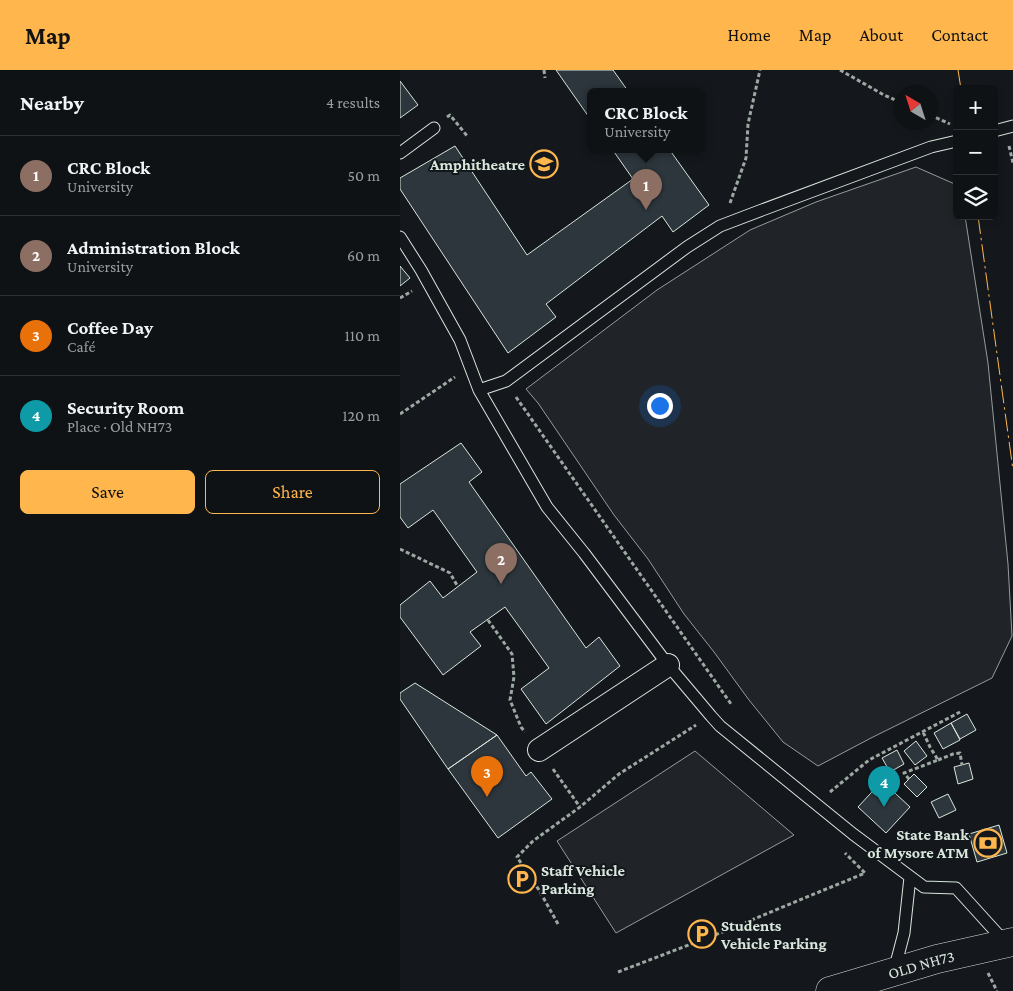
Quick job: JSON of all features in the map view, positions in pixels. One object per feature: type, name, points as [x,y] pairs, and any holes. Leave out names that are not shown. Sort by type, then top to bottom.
[{"type":"main road","name":"OLD NH73","points":[[830,991],[937,959],[1010,942]]},
{"type":"street","points":[[539,750],[668,665]]},
{"type":"lane","points":[[998,130],[1013,126]]},
{"type":"lane","points":[[400,153],[434,128]]},
{"type":"lane","points":[[478,390],[506,381],[687,247],[720,226],[922,151],[953,142]]},
{"type":"lane","points":[[400,238],[422,270],[460,340],[478,390],[546,507],[584,553],[668,665],[711,716],[720,726],[853,834],[924,888],[956,888],[1010,942]]},
{"type":"lane","points":[[894,972],[904,933],[910,877]]},
{"type":"path","points":[[544,70],[545,78]]},
{"type":"path","points":[[720,226],[746,158],[748,124],[760,70]]},
{"type":"path","points":[[840,70],[893,99]]},
{"type":"path","points":[[938,119],[953,125]]},
{"type":"path","points":[[400,414],[470,367]]},
{"type":"path","points":[[506,381],[731,704]]},
{"type":"path","points":[[400,550],[450,573],[458,587]]},
{"type":"path","points":[[488,620],[512,654],[514,677],[510,700],[521,727],[580,807]]},
{"type":"path","points":[[825,796],[869,760],[960,712]]},
{"type":"path","points":[[558,924],[539,890],[517,857],[533,841],[580,807],[619,774],[711,716]]},
{"type":"path","points":[[693,727],[700,732]]},
{"type":"path","points":[[923,732],[938,760]]},
{"type":"path","points":[[909,779],[904,773],[953,754],[960,753],[962,765]]},
{"type":"path","points":[[618,972],[720,933],[865,873],[844,852]]},
{"type":"shaded area","points":[[916,167],[953,183],[953,220],[966,220],[988,363],[1008,564],[1012,636],[992,678],[818,766],[783,742],[749,700],[684,614],[648,559],[614,515],[538,403],[526,389],[657,290],[750,230],[816,202]]},
{"type":"shaded area","points":[[695,751],[794,835],[616,933],[557,841]]},
{"type":"building","points":[[556,70],[613,70],[626,88],[587,88],[587,114]]},
{"type":"building","points":[[400,81],[418,105],[400,118]]},
{"type":"building","points":[[455,146],[527,255],[633,179],[615,153],[672,153],[709,205],[673,232],[662,216],[546,304],[556,317],[508,353],[400,189],[400,178]]},
{"type":"building","points":[[400,266],[410,278],[400,286]]},
{"type":"building","points":[[461,443],[482,472],[469,482],[586,648],[599,637],[620,666],[546,724],[521,689],[549,668],[505,607],[470,632],[481,646],[443,675],[400,617],[400,605],[430,581],[443,598],[477,572],[433,510],[408,528],[400,517],[400,484]]},
{"type":"building","points":[[415,683],[497,735],[448,769],[400,699],[400,693]]},
{"type":"building","points":[[967,714],[976,730],[960,739],[951,723]]},
{"type":"building","points":[[951,723],[960,740],[943,749],[934,733]]},
{"type":"building","points":[[497,735],[526,776],[531,772],[552,799],[498,838],[448,769]]},
{"type":"building","points":[[916,741],[927,756],[915,765],[904,751]]},
{"type":"building","points":[[897,750],[904,764],[890,772],[882,758]]},
{"type":"building","points":[[969,763],[973,779],[958,784],[954,767]]},
{"type":"building","points":[[914,774],[927,787],[917,797],[904,784]]},
{"type":"building","points":[[882,781],[910,807],[886,833],[858,807]]},
{"type":"building","points":[[948,794],[956,810],[939,818],[931,802]]},
{"type":"building","name":"State Bank of Mysore ATM","points":[[999,825],[1007,853],[977,862],[969,834]]},
{"type":"power","points":[[958,70],[960,85]]},
{"type":"power","points":[[979,220],[1013,470]]},
{"type":"place","name":"Amphitheatre","points":[[544,164]]},
{"type":"place","name":"CRC Block","points":[[646,210]]},
{"type":"place","name":"Administration Block","points":[[501,584]]},
{"type":"place","name":"Coffee Day","points":[[487,797]]},
{"type":"place","name":"Security Room","points":[[884,807]]},
{"type":"place","name":"State Bank of Mysore ATM","points":[[988,843]]},
{"type":"place","name":"Staff Vehicle Parking","points":[[522,879]]},
{"type":"place","name":"Students Vehicle Parking","points":[[702,934]]}]
